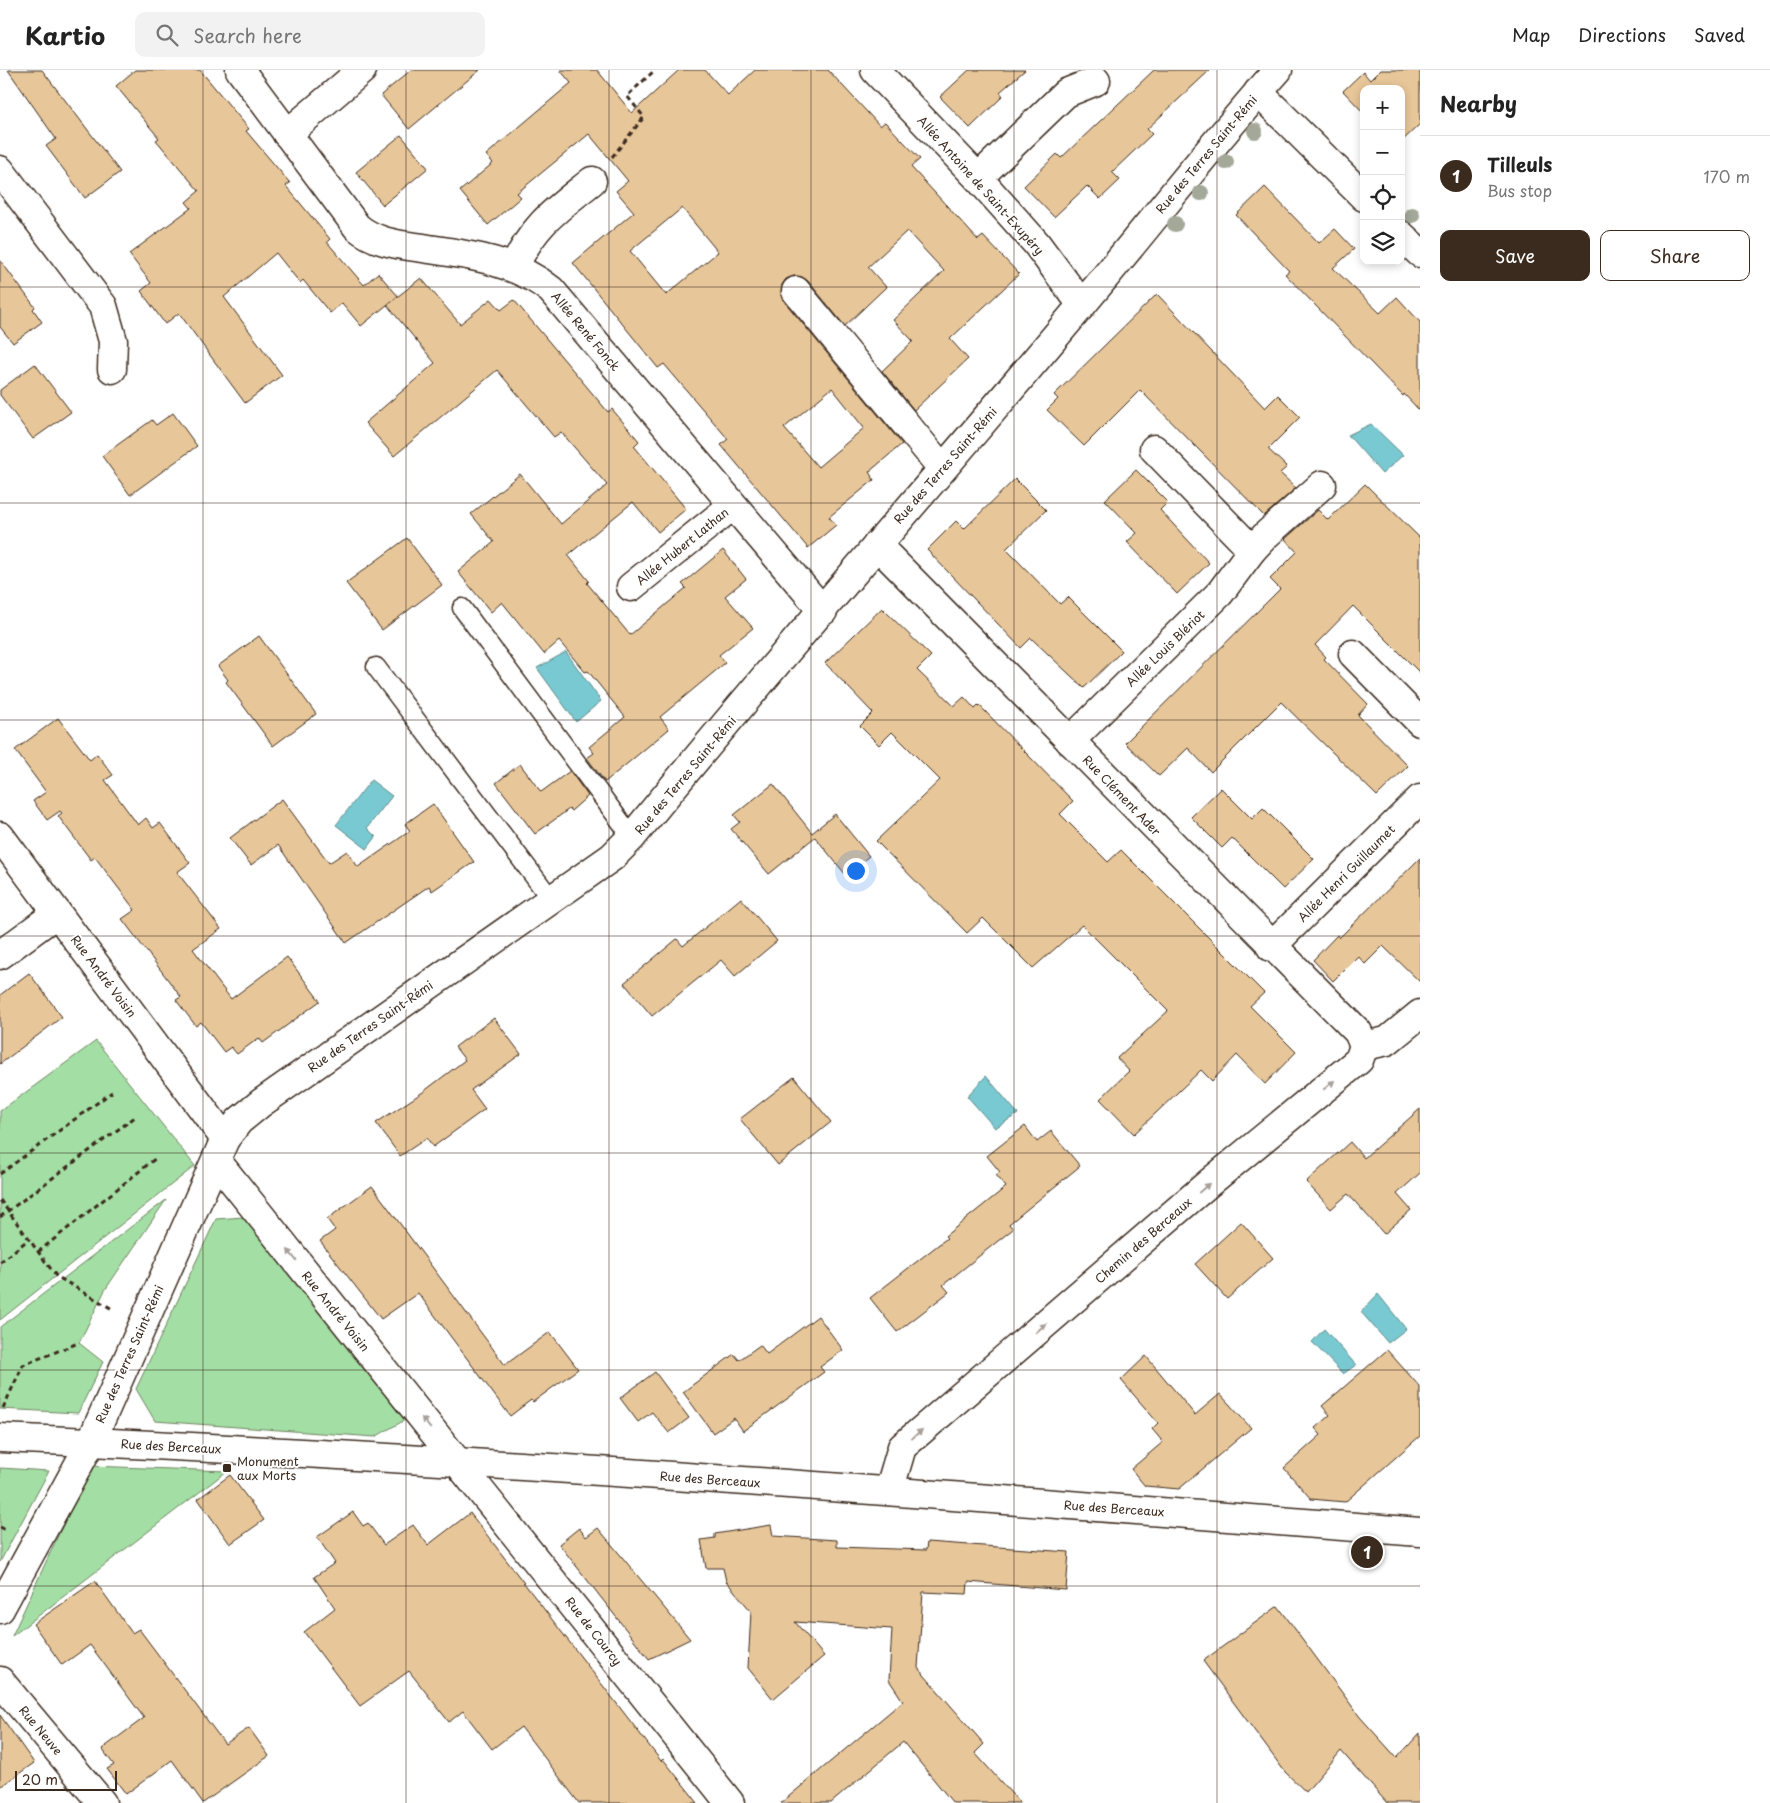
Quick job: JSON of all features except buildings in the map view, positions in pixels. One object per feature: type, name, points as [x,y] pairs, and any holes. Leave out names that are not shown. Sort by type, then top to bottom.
[{"type":"street","name":"Allée René Fonck","points":[[240,70],[357,227],[365,234],[386,242],[464,254],[514,268],[536,278],[551,290],[732,506],[823,611]]},
{"type":"street","points":[[287,134],[362,70]]},
{"type":"street","name":"Allée Antoine de Saint-Exupéry","points":[[875,70],[978,178],[1036,244],[1082,305]]},
{"type":"street","name":"Rue des Terres Saint-Rémi","points":[[0,1609],[91,1442],[221,1149],[239,1121],[260,1103],[612,857],[632,837],[942,468],[1082,305],[1234,118],[1278,70]]},
{"type":"street","points":[[978,178],[1066,93],[1096,81]]},
{"type":"street","points":[[1258,92],[1360,193]]},
{"type":"street","points":[[0,170],[103,306],[113,341],[112,369]]},
{"type":"street","points":[[514,268],[522,249],[541,222],[592,181]]},
{"type":"street","points":[[1405,238],[1420,253]]},
{"type":"street","points":[[796,291],[942,468]]},
{"type":"street","points":[[1154,449],[1252,550]]},
{"type":"street","name":"Allée Louis Blériot","points":[[1070,741],[1220,593],[1252,550],[1322,485]]},
{"type":"street","name":"Allée Hubert Lathan","points":[[631,587],[732,506]]},
{"type":"street","name":"Rue Clément Ader","points":[[877,545],[1271,947],[1358,1032],[1364,1046]]},
{"type":"street","points":[[1353,654],[1420,722]]},
{"type":"street","name":"Allée Henri Guillaumet","points":[[1271,947],[1420,799]]},
{"type":"street","name":"Rue André Voisin","points":[[0,836],[57,913],[221,1149],[456,1461]]},
{"type":"street","points":[[0,955],[57,913]]},
{"type":"street","points":[[1364,1046],[1387,1040],[1420,1014]]},
{"type":"street","name":"Chemin des Berceaux","points":[[889,1491],[902,1447],[1209,1183],[1359,1060],[1364,1046]]},
{"type":"street","name":"Rue des Berceaux","points":[[0,1425],[91,1442],[456,1461],[889,1491],[1420,1532]]},
{"type":"street","name":"Rue de Courcy","points":[[456,1461],[730,1803]]},
{"type":"street","name":"Rue Neuve","points":[[0,1681],[102,1803]]},
{"type":"lane","points":[[462,608],[632,837]]},
{"type":"lane","points":[[376,667],[551,899]]},
{"type":"path","points":[[592,181],[644,117],[627,96],[655,70]]},
{"type":"path","points":[[0,1174],[112,1092]]},
{"type":"path","points":[[0,1217],[134,1117]]},
{"type":"path","points":[[38,1252],[156,1158]]},
{"type":"path","points":[[0,1200],[56,1276],[141,1326]]},
{"type":"path","points":[[0,1262],[29,1239]]},
{"type":"path","points":[[0,1425],[23,1366],[78,1343]]},
{"type":"green space","points":[[96,1041],[195,1166],[0,1320],[0,1111]]},
{"type":"green space","points":[[166,1200],[105,1290],[79,1343],[103,1362],[78,1413],[0,1409],[0,1327]]},
{"type":"green space","points":[[244,1217],[405,1420],[375,1437],[155,1421],[136,1389],[216,1219]]},
{"type":"green space","points":[[90,1466],[227,1471],[12,1636]]},
{"type":"green space","points":[[0,1468],[49,1471],[0,1562]]},
{"type":"water","points":[[1371,424],[1403,455],[1382,474],[1348,435]]},
{"type":"water","points":[[566,652],[601,701],[576,722],[537,668]]},
{"type":"water","points":[[371,780],[392,796],[367,828],[376,837],[367,849],[336,825]]},
{"type":"water","points":[[986,1076],[1018,1114],[995,1128],[967,1096]]},
{"type":"water","points":[[1378,1294],[1406,1329],[1388,1343],[1361,1312]]},
{"type":"water","points":[[1324,1329],[1356,1365],[1343,1374],[1312,1342]]},
{"type":"place","name":"Monument aux Morts","points":[[227,1468]]},
{"type":"place","name":"Tilleuls","points":[[1367,1552]]}]
